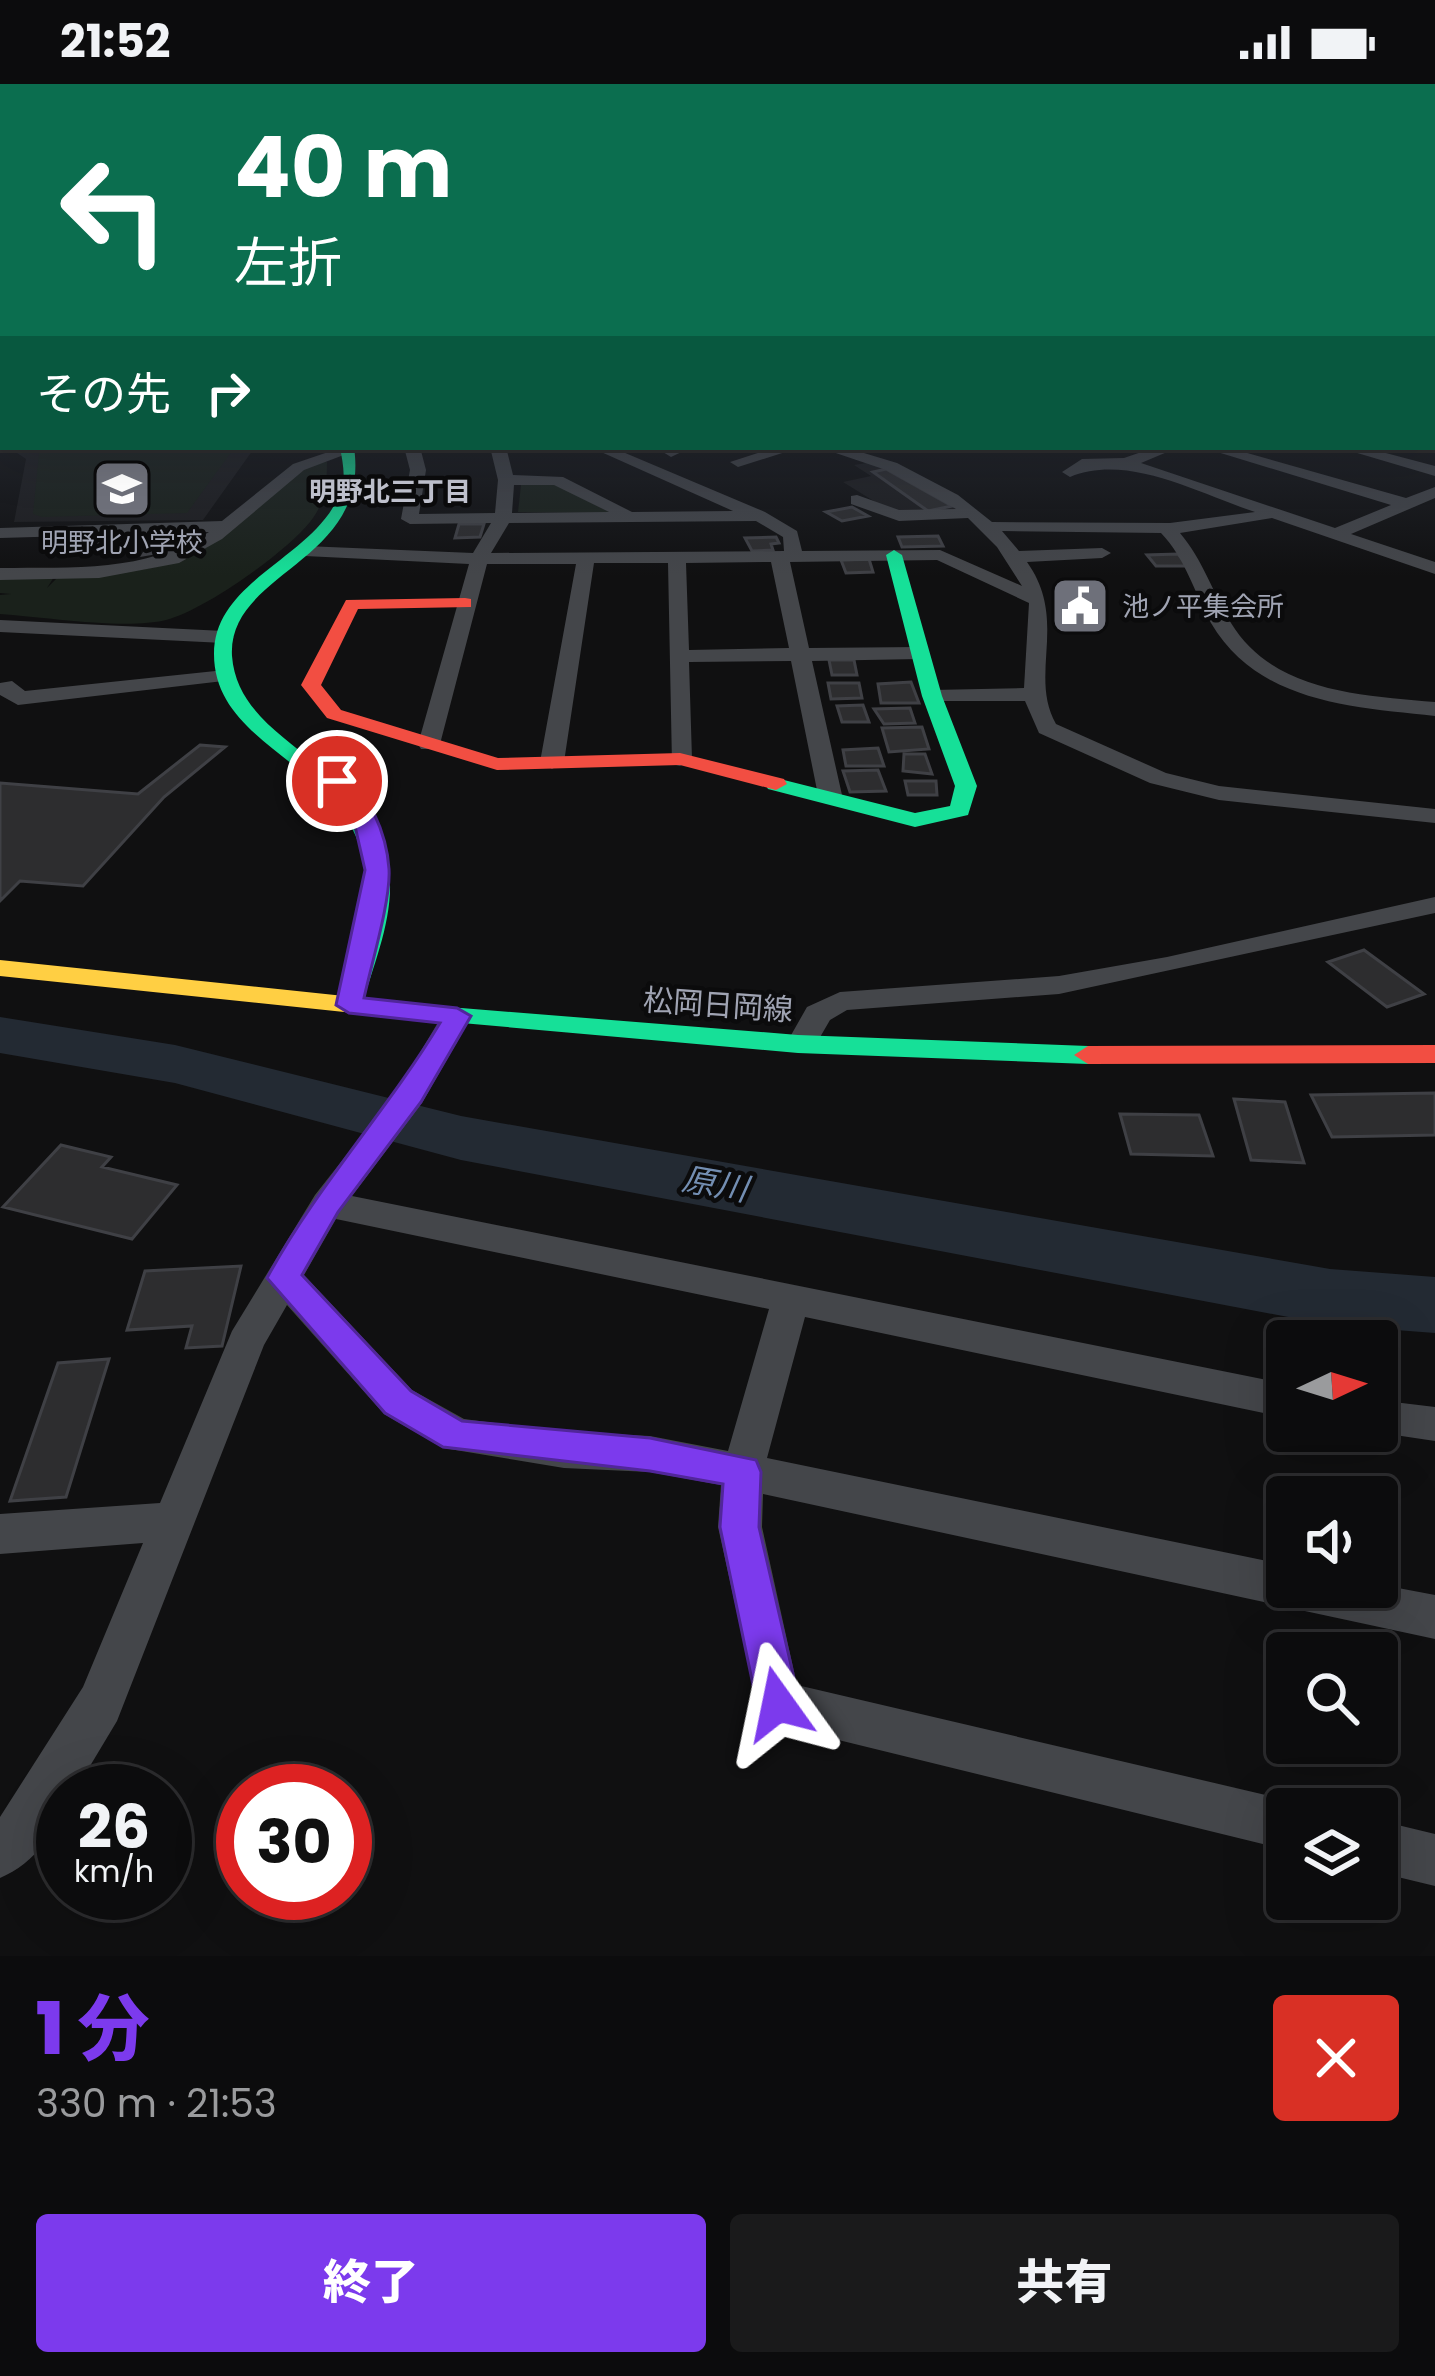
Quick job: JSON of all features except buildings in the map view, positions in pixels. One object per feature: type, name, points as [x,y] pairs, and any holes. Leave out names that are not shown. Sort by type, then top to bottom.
[{"type":"street","points":[[0,574],[100,571],[160,563],[198,547],[300,463],[345,450]]},
{"type":"street","points":[[348,450],[354,476],[331,524],[241,611],[224,637],[225,676],[241,713],[291,754],[337,781],[363,812],[377,870],[349,1005]]},
{"type":"street","points":[[413,450],[418,470],[410,518],[759,516]]},
{"type":"street","points":[[429,744],[479,559],[503,518],[506,480],[499,450]]},
{"type":"street","points":[[605,450],[759,516],[791,535],[787,555],[800,655],[830,796]]},
{"type":"street","points":[[739,461],[781,450]]},
{"type":"street","points":[[836,450],[898,469],[984,524],[1016,557],[1039,602],[1034,617],[1040,643],[1031,694],[1047,728],[1158,778],[1219,793],[1435,816]]},
{"type":"street","points":[[898,469],[915,450]]},
{"type":"street","points":[[1070,472],[1082,464],[1126,463],[1163,450]]},
{"type":"street","points":[[1219,450],[1407,504]]},
{"type":"street","points":[[1356,450],[1435,471]]},
{"type":"street","points":[[1126,463],[1434,568]]},
{"type":"street","points":[[506,480],[556,479],[624,513],[624,518]]},
{"type":"street","points":[[1338,533],[1435,492]]},
{"type":"street","points":[[856,500],[882,515],[984,524],[1110,523],[1167,529],[1234,524],[1275,512]]},
{"type":"street","points":[[304,551],[479,559],[894,555],[952,545],[984,524]]},
{"type":"street","points":[[0,533],[222,526]]},
{"type":"street","points":[[1167,529],[1183,543],[1228,636],[1279,681],[1304,691],[1435,709]]},
{"type":"street","points":[[952,545],[1039,602]]},
{"type":"street","points":[[1016,557],[1102,553]]},
{"type":"street","points":[[465,604],[352,604],[311,685],[334,714],[497,764],[680,759],[915,820],[960,810],[965,786],[932,696],[894,555]]},
{"type":"street","points":[[677,556],[680,759]]},
{"type":"street","points":[[552,762],[586,557]]},
{"type":"street","points":[[0,626],[224,637]]},
{"type":"street","points":[[679,656],[919,653]]},
{"type":"street","points":[[0,689],[12,687],[19,698],[225,676]]},
{"type":"street","points":[[932,696],[1031,694]]},
{"type":"street","points":[[801,1044],[818,1014],[840,1001],[1005,992],[1078,981],[1244,951],[1435,905]]},
{"type":"street","name":"松岡日岡線","points":[[0,968],[457,1016],[801,1044],[1272,1059],[1435,1054]]},
{"type":"street","points":[[0,1852],[21,1832],[100,1704],[246,1342],[327,1204],[411,1095],[457,1016]]},
{"type":"street","points":[[327,1204],[1266,1397]]},
{"type":"street","points":[[284,1278],[398,1402],[457,1436],[650,1454],[900,1501],[1266,1582]]},
{"type":"street","points":[[790,1302],[742,1472],[740,1527],[778,1704],[1266,1820]]},
{"type":"street","points":[[1398,1420],[1435,1424]]},
{"type":"street","points":[[0,1534],[172,1522]]},
{"type":"street","points":[[1391,1608],[1435,1617]]},
{"type":"street","points":[[1398,1851],[1435,1860]]},
{"type":"shaded area","name":"明野北小学校","points":[[12,450],[253,450],[203,520],[14,522],[26,459]]},
{"type":"shaded area","name":"明野北小学校","points":[[36,450],[233,450],[187,513],[42,517],[33,514]]},
{"type":"shaded area","points":[[327,462],[322,501],[298,535],[243,579],[182,614],[129,624],[0,614],[0,595],[11,594],[0,593],[0,578],[54,577],[47,588],[59,576],[130,571],[182,559],[213,542],[277,485],[310,465]]},
{"type":"shaded area","points":[[873,462],[963,510],[893,513],[843,482],[871,476],[854,465]]},
{"type":"shaded area","points":[[554,484],[611,513],[518,512],[521,485]]},
{"type":"waterway","name":"原川","points":[[0,1035],[175,1064],[461,1138],[1330,1297],[1435,1305]]},
{"type":"traffic: fast","points":[[347,450],[350,479],[341,508],[324,530],[239,609],[226,631],[223,656],[231,690],[248,716],[350,802],[368,832],[377,870],[376,904],[349,1005]]},
{"type":"traffic: fast","points":[[776,784],[915,820],[960,810],[966,786],[932,696],[894,555]]},
{"type":"traffic: fast","points":[[449,1015],[798,1044],[1088,1055]]},
{"type":"traffic: slow","points":[[0,968],[449,1015]]},
{"type":"traffic: jam","points":[[465,603],[352,604],[311,685],[334,714],[497,764],[680,759],[776,784]]},
{"type":"traffic: jam","points":[[1088,1055],[1435,1054]]},
{"type":"place","name":"明野北小学校","points":[[122,489]]},
{"type":"place","name":"池ノ平集会所","points":[[1080,606]]},
{"type":"district","name":"明野北三丁目","points":[[390,491]]},
{"type":"route","points":[[337,781],[363,812],[377,870],[349,1005],[457,1016],[411,1095],[327,1204],[284,1278],[398,1402],[457,1436],[564,1450],[650,1454],[742,1472],[740,1527],[778,1704]]}]
